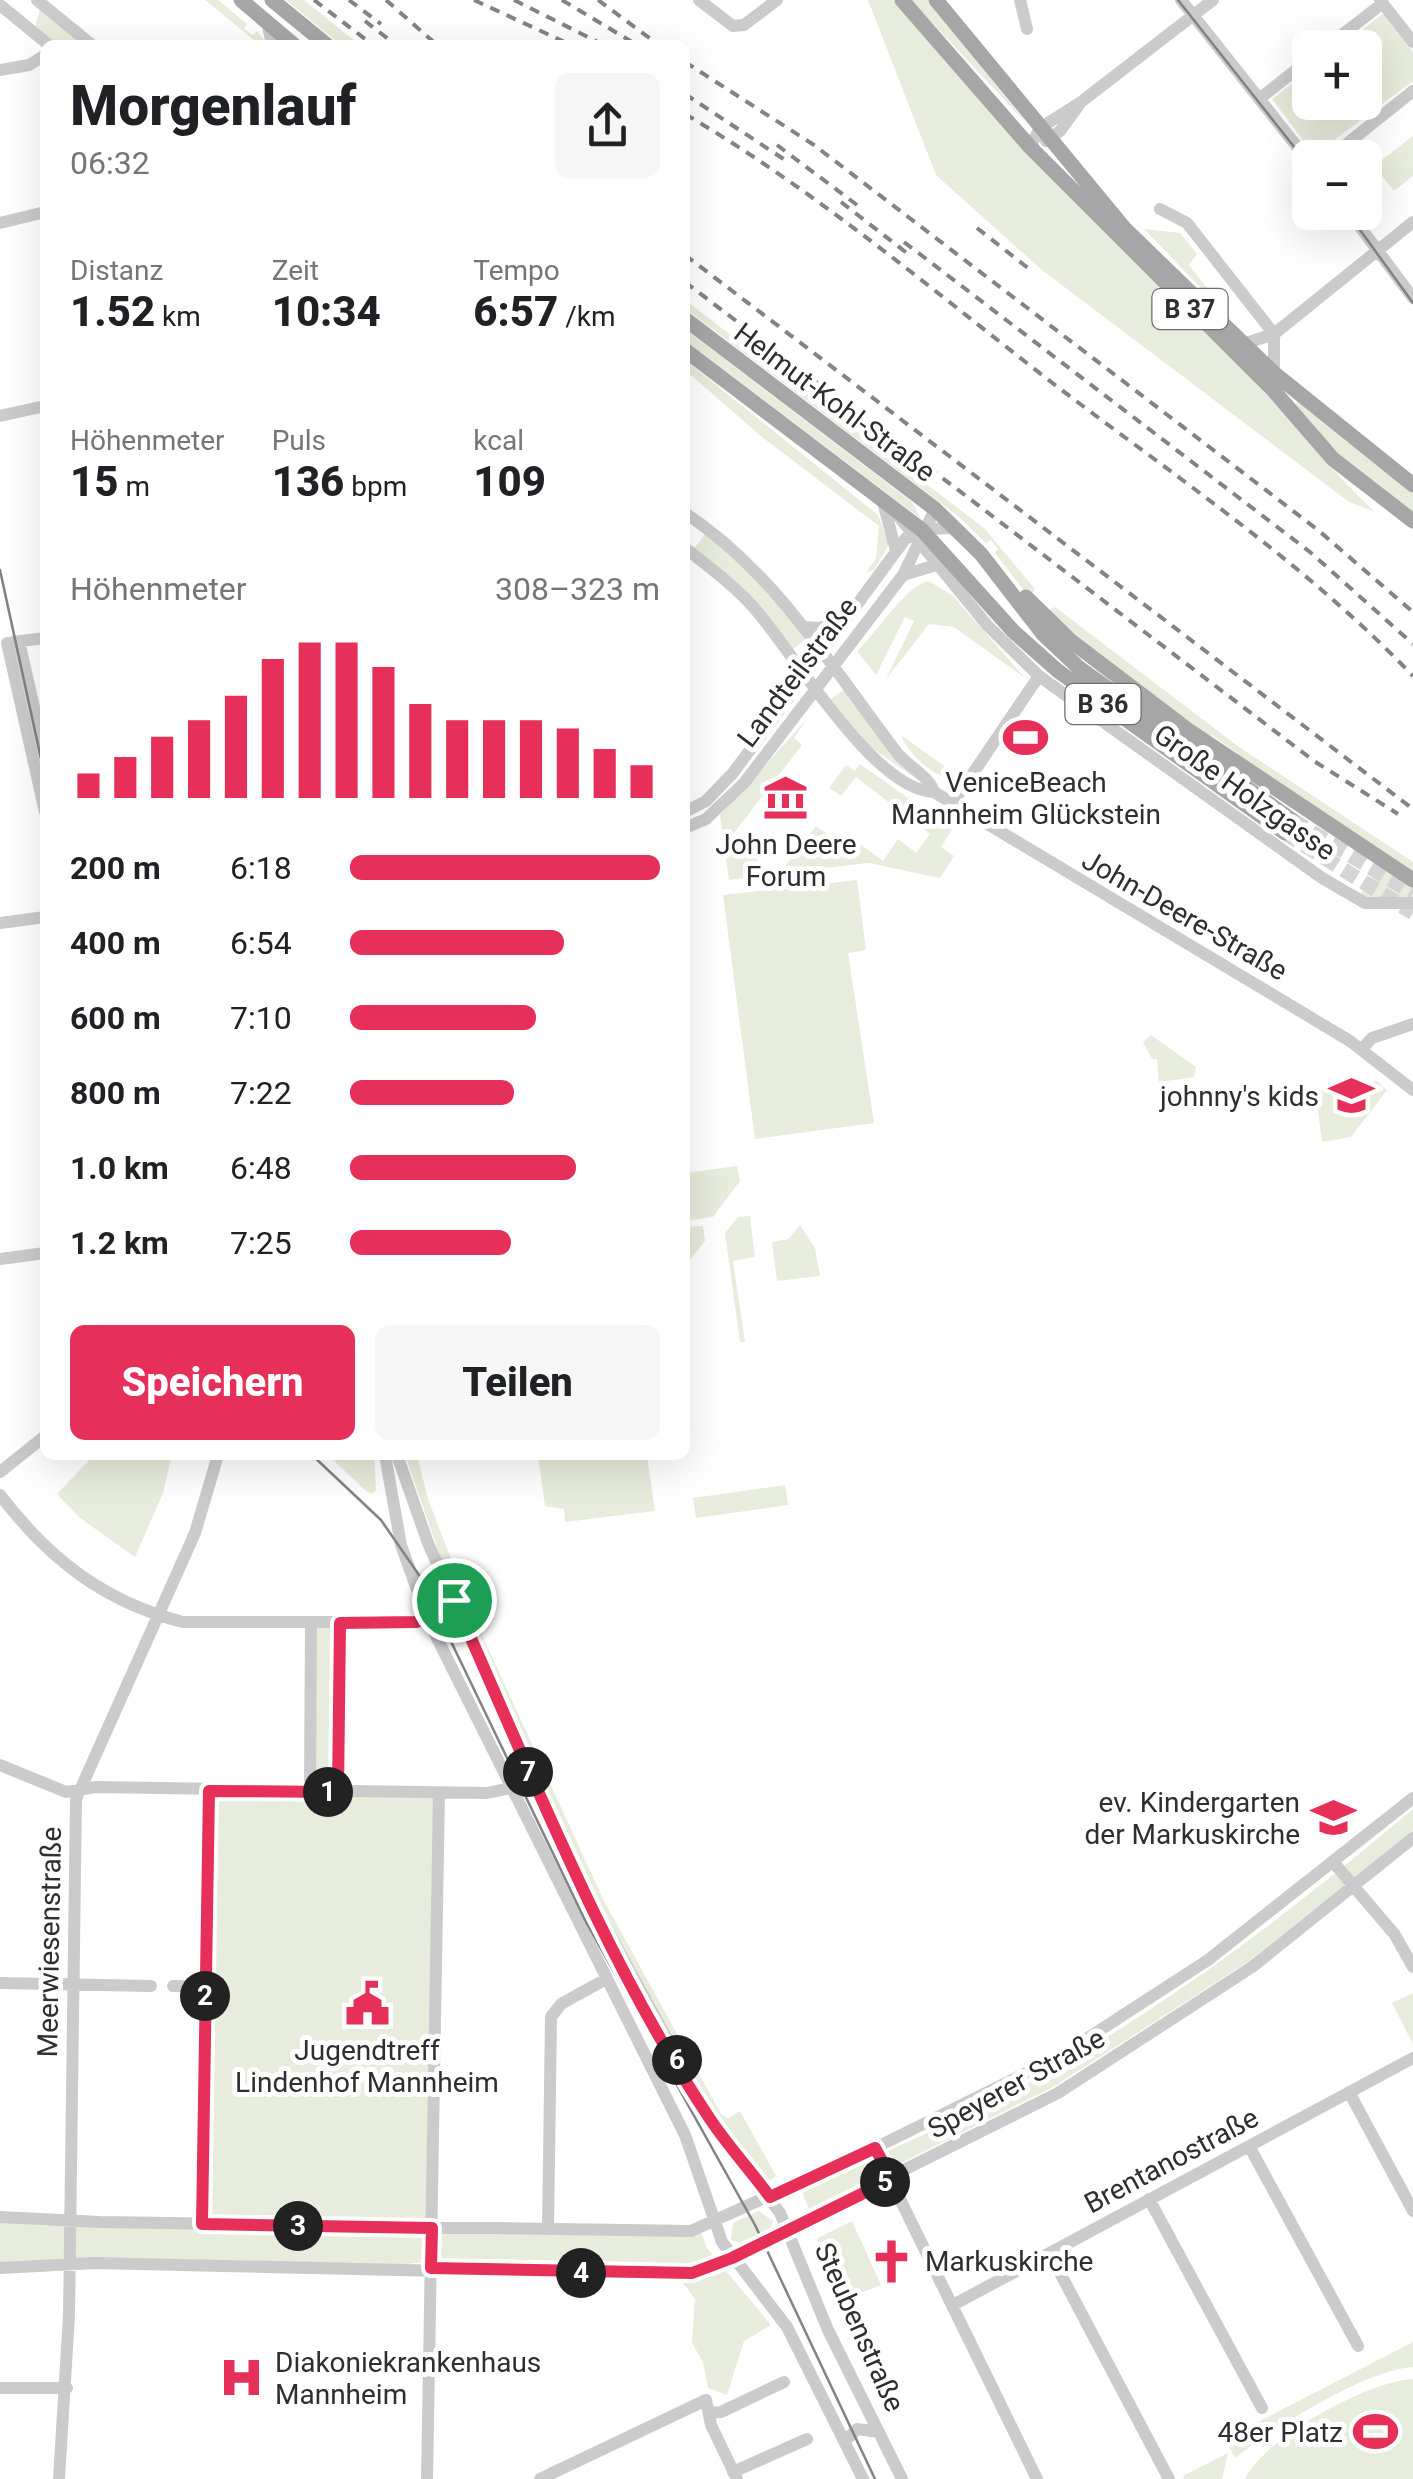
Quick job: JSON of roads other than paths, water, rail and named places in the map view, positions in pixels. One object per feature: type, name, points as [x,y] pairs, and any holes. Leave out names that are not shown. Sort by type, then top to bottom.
[{"type":"main road","points":[[241,0],[292,40]]},
{"type":"main road","points":[[272,0],[321,40]]},
{"type":"main road","name":"B 37","points":[[902,0],[1030,147],[1273,390],[1333,459],[1413,522]]},
{"type":"main road","name":"B 37","points":[[936,0],[1126,229],[1274,372],[1413,486]]},
{"type":"main road","name":"Helmut-Kohl-Straße","points":[[690,323],[954,528]]},
{"type":"main road","name":"Helmut-Kohl-Straße","points":[[690,354],[922,534]]},
{"type":"main road","points":[[934,510],[958,521],[976,537],[1036,608],[1070,641],[1279,794],[1413,880]]},
{"type":"main road","name":"B 36","points":[[922,534],[956,564],[994,612],[1058,672],[1289,826],[1095,681],[1043,634],[954,528]]},
{"type":"street","points":[[37,0],[86,40]]},
{"type":"street","points":[[699,0],[733,26],[744,25],[773,3]]},
{"type":"street","points":[[1020,0],[1027,29]]},
{"type":"street","points":[[1181,0],[1292,140]]},
{"type":"street","points":[[1030,147],[1213,0]]},
{"type":"street","points":[[1347,30],[1381,2],[1413,42]]},
{"type":"street","points":[[4,5],[42,40]]},
{"type":"street","points":[[267,21],[271,40]]},
{"type":"street","points":[[300,40],[304,26]]},
{"type":"street","points":[[0,70],[29,65],[40,58]]},
{"type":"street","points":[[1259,99],[1292,73]]},
{"type":"street","points":[[1352,140],[1413,91]]},
{"type":"street","points":[[1160,209],[1187,223],[1274,334],[1274,372]]},
{"type":"street","points":[[0,223],[40,213]]},
{"type":"street","points":[[1243,344],[1274,334],[1413,222]]},
{"type":"street","points":[[1363,230],[1413,298]]},
{"type":"street","points":[[0,416],[40,407]]},
{"type":"street","points":[[889,507],[896,551]]},
{"type":"street","name":"Landteilstraße","points":[[690,826],[706,819],[734,796],[903,575],[934,510]]},
{"type":"street","name":"John-Deere-Straße","points":[[690,517],[755,566],[902,758],[932,784],[934,792]]},
{"type":"street","points":[[922,534],[954,528]]},
{"type":"street","name":"Landteilstraße","points":[[690,809],[720,788],[896,551],[922,534]]},
{"type":"street","name":"Große Holzgasse","points":[[922,534],[938,564],[987,624],[1040,676],[1322,878],[1365,903],[1413,903]]},
{"type":"street","name":"John-Deere-Straße","points":[[690,552],[749,603],[871,755],[920,792],[934,792],[1362,1049],[1413,1090]]},
{"type":"street","points":[[903,575],[938,564],[956,564]]},
{"type":"street","points":[[802,627],[824,627],[844,619]]},
{"type":"street","points":[[9,643],[40,639]]},
{"type":"street","points":[[9,643],[40,740]]},
{"type":"street","points":[[9,643],[40,789]]},
{"type":"street","points":[[952,804],[1040,676]]},
{"type":"street","points":[[793,718],[832,710]]},
{"type":"street","points":[[0,923],[40,919]]},
{"type":"street","points":[[1362,1049],[1372,1038],[1413,1024]]},
{"type":"street","points":[[0,1259],[40,1254]]},
{"type":"street","points":[[0,1472],[40,1440]]},
{"type":"street","name":"Meerwiesenstraße","points":[[60,2479],[67,2388],[80,1790],[202,1516],[217,1460]]},
{"type":"street","points":[[385,1460],[398,1532],[427,1618],[691,2147],[714,2223],[732,2258],[777,2311],[863,2479]]},
{"type":"street","name":"Steubenstraße","points":[[399,1460],[454,1600],[572,1864],[710,2118],[790,2230],[828,2330],[902,2479]]},
{"type":"street","points":[[0,1495],[68,1568],[102,1591],[159,1616],[183,1622],[311,1623],[416,1622],[427,1618]]},
{"type":"street","points":[[419,1600],[433,1592],[454,1600]]},
{"type":"street","points":[[310,1792],[311,1623]]},
{"type":"street","points":[[338,1792],[340,1623]]},
{"type":"street","points":[[0,1765],[66,1792],[499,1793],[510,1788]]},
{"type":"street","points":[[202,2224],[209,1791]]},
{"type":"street","points":[[427,2479],[439,1793]]},
{"type":"street","name":"Speyerer Straße","points":[[0,2216],[202,2224],[691,2231],[875,2148],[1060,2056],[1208,1960],[1413,1798]]},
{"type":"street","name":"Speyerer Straße","points":[[0,2268],[431,2268],[665,2276],[692,2273],[790,2230],[1058,2093],[1171,2024],[1413,1838]]},
{"type":"street","points":[[1334,1864],[1395,1935],[1413,1967]]},
{"type":"street","points":[[548,2229],[551,2017],[560,2004],[606,1979]]},
{"type":"street","points":[[0,1984],[151,1986]]},
{"type":"street","points":[[173,1986],[205,1987]]},
{"type":"street","name":"Brentanostraße","points":[[953,2305],[1413,2058]]},
{"type":"street","points":[[647,2064],[664,2072],[679,2064]]},
{"type":"street","points":[[1349,2092],[1413,2212]]},
{"type":"street","points":[[1250,2146],[1358,2346]]},
{"type":"street","points":[[875,2148],[1037,2479]]},
{"type":"street","points":[[1149,2199],[1262,2408]]},
{"type":"street","points":[[1050,2254],[1169,2479]]},
{"type":"street","points":[[710,2413],[721,2412],[784,2382]]},
{"type":"street","points":[[0,2388],[67,2388]]},
{"type":"street","points":[[542,2479],[706,2400],[735,2476],[807,2438]]},
{"type":"street","points":[[845,2442],[856,2429],[879,2432]]},
{"type":"tunnel","points":[[1292,820],[1413,893]]},
{"type":"tunnel","points":[[1285,833],[1413,913]]},
{"type":"tram line","points":[[1178,0],[1292,144]]},
{"type":"tram line","points":[[1360,230],[1413,303]]},
{"type":"tram line","points":[[0,570],[40,754]]},
{"type":"tram line","points":[[317,1460],[381,1520],[419,1575],[586,1922],[755,2225],[875,2479]]},
{"type":"railway","points":[[314,0],[366,40]]},
{"type":"railway","points":[[349,0],[381,24]]},
{"type":"railway","points":[[386,0],[431,40]]},
{"type":"railway","points":[[474,0],[560,40]]},
{"type":"railway","points":[[514,0],[594,40]]},
{"type":"railway","points":[[562,0],[629,40]]},
{"type":"railway","points":[[598,0],[652,40]]},
{"type":"railway","points":[[365,21],[390,40]]},
{"type":"railway","points":[[690,65],[814,145],[1318,530],[1413,612]]},
{"type":"railway","points":[[690,97],[785,160]]},
{"type":"railway","points":[[690,117],[830,210],[1242,525],[1330,598],[1413,676]]},
{"type":"railway","points":[[777,145],[857,205]]},
{"type":"railway","points":[[841,202],[912,257]]},
{"type":"railway","points":[[977,228],[1028,268]]},
{"type":"railway","points":[[904,242],[1310,552],[1413,644]]},
{"type":"railway","points":[[690,259],[1413,809]]},
{"type":"railway","points":[[690,286],[1314,761],[1398,814]]},
{"type":"place","name":"VeniceBeach Mannheim Glückstein","points":[[1026,737]]},
{"type":"place","name":"John Deere Forum","points":[[786,798]]},
{"type":"place","name":"johnny's kids","points":[[1352,1096]]},
{"type":"place","name":"ev. Kindergarten der Markuskirche","points":[[1333,1818]]},
{"type":"place","name":"Jugendtreff Lindenhof Mannheim","points":[[367,2004]]},
{"type":"place","name":"Markuskirche","points":[[892,2261]]},
{"type":"place","name":"Diakoniekrankenhaus Mannheim","points":[[242,2378]]},
{"type":"place","name":"48er Platz","points":[[1376,2432]]}]
